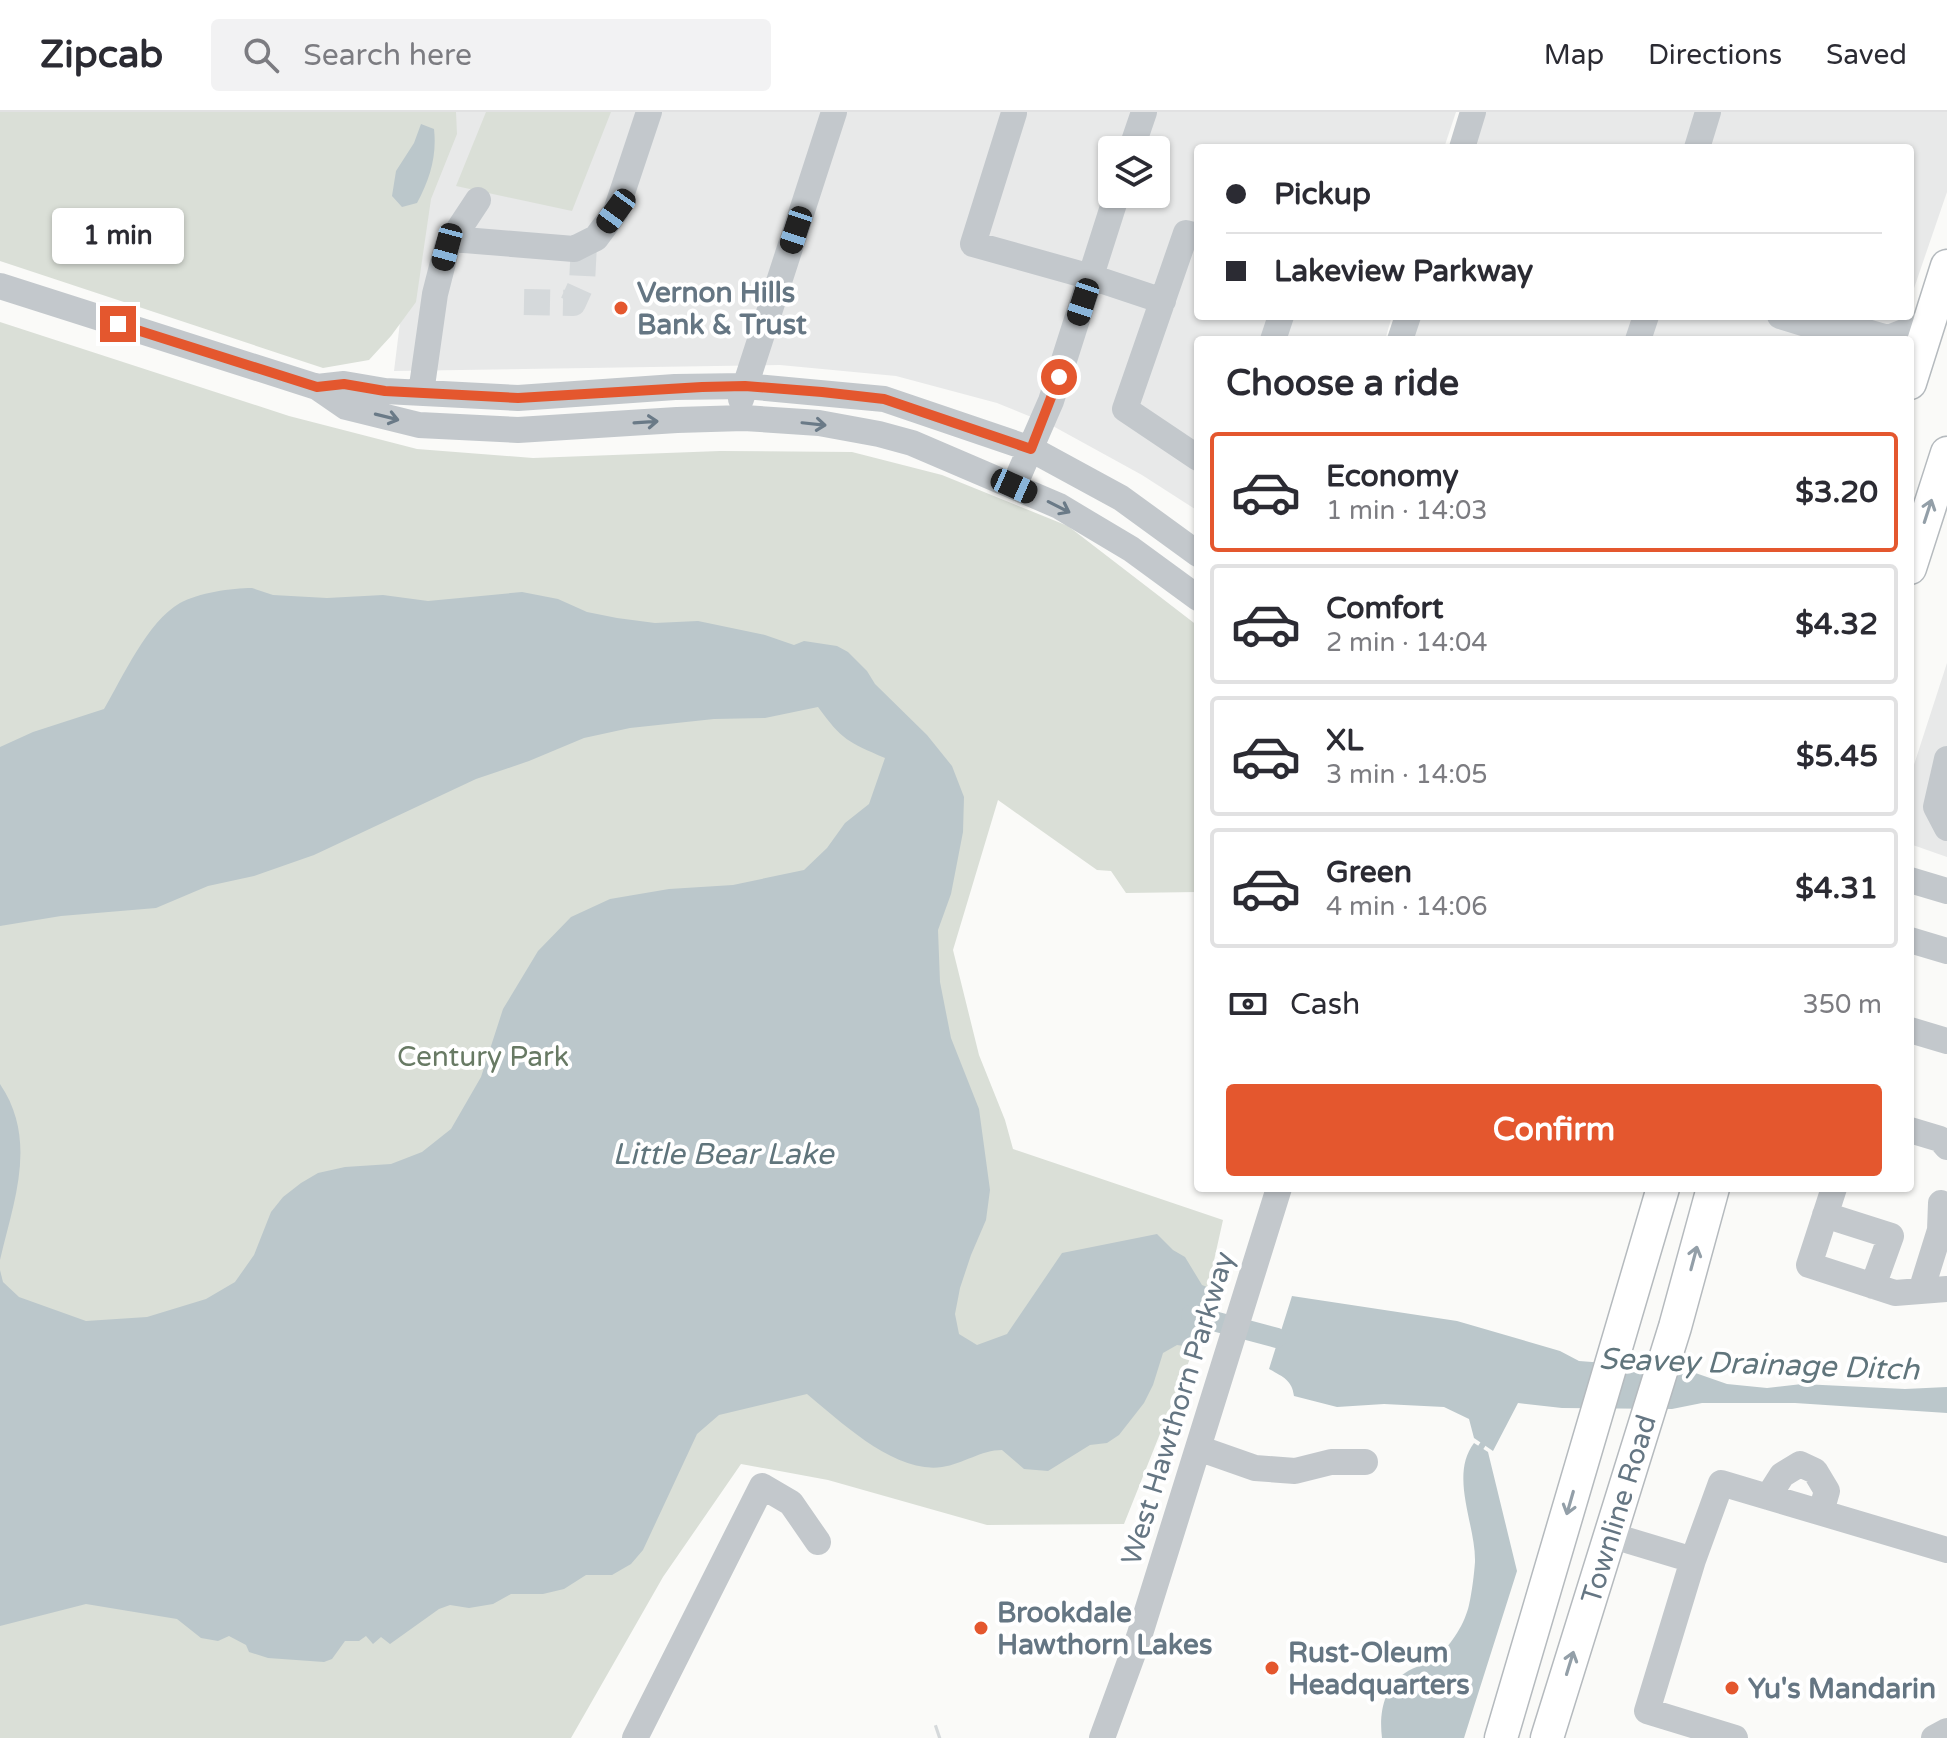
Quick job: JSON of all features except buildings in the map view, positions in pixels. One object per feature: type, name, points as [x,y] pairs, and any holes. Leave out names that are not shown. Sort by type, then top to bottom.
[{"type":"main road","points":[[1914,370],[1947,266]]},
{"type":"main road","points":[[1914,556],[1947,453]]},
{"type":"main road","name":"Townline Road","points":[[1501,1738],[1662,1192]]},
{"type":"main road","name":"Townline Road","points":[[1547,1738],[1675,1327],[1712,1192]]},
{"type":"street","points":[[452,239],[574,249],[596,238],[616,211],[649,112]]},
{"type":"street","points":[[737,418],[834,112]]},
{"type":"street","points":[[1136,136],[1144,112]]},
{"type":"street","points":[[1463,144],[1473,112]]},
{"type":"street","points":[[1698,144],[1708,112]]},
{"type":"street","points":[[1014,113],[973,244],[1163,301]]},
{"type":"street","points":[[421,393],[435,294],[447,247],[478,200]]},
{"type":"street","points":[[1014,486],[1051,401],[1113,208]]},
{"type":"street","points":[[1194,235],[1186,233],[1125,409],[1194,455]]},
{"type":"street","points":[[2,292],[317,387],[346,407],[419,425],[518,430],[737,418],[819,423],[879,434],[912,443],[1059,506],[1108,534],[1194,595]]},
{"type":"street","points":[[1789,320],[1821,334],[1832,322],[1881,336]]},
{"type":"street","points":[[1893,336],[1929,322]]},
{"type":"street","points":[[317,387],[344,384],[385,391],[518,398],[675,387],[745,386],[884,399],[1031,449],[1121,498],[1194,551]]},
{"type":"street","points":[[1947,759],[1936,807],[1947,828]]},
{"type":"street","points":[[1914,881],[1947,891]]},
{"type":"street","points":[[1914,941],[1947,951]]},
{"type":"street","points":[[1914,1031],[1947,1041]]},
{"type":"street","points":[[1914,1131],[1940,1139],[1947,1147]]},
{"type":"street","name":"West Hawthorn Parkway","points":[[1102,1738],[1139,1637],[1278,1192]]},
{"type":"street","points":[[1833,1192],[1809,1265],[1895,1293],[1934,1290],[1944,1205]]},
{"type":"street","points":[[1825,1215],[1891,1236],[1873,1286]]},
{"type":"street","points":[[1198,1448],[1255,1468],[1295,1471],[1331,1462],[1365,1462]]},
{"type":"street","points":[[1768,1497],[1782,1475],[1800,1464],[1815,1471],[1827,1491],[1821,1512]]},
{"type":"street","points":[[1735,1738],[1647,1711],[1693,1560],[1721,1483],[1947,1550]]},
{"type":"street","points":[[635,1738],[762,1486],[791,1503],[818,1542]]},
{"type":"street","points":[[1610,1535],[1693,1560]]},
{"type":"street","points":[[1934,1738],[1947,1731]]},
{"type":"shaded area","points":[[426,112],[1456,112],[1445,144],[1194,144],[1194,320],[1391,320],[1386,336],[1194,336],[1194,508],[1142,475],[1051,425],[997,403],[896,376],[780,365],[394,371]]},
{"type":"shaded area","points":[[1468,112],[1947,112],[1947,192],[1914,288],[1914,144],[1458,144]]},
{"type":"shaded area","points":[[1401,320],[1904,320],[1898,336],[1396,336]]},
{"type":"shaded area","points":[[1947,663],[1947,857],[1914,845],[1914,765]]},
{"type":"green space","points":[[0,112],[456,112],[457,134],[431,199],[416,302],[369,360],[323,368],[0,261]]},
{"type":"green space","points":[[486,112],[611,112],[572,211],[456,186]]},
{"type":"green space","name":"Century Park","points":[[0,322],[289,416],[417,449],[533,458],[720,451],[852,452],[942,475],[1068,526],[1194,623],[1194,892],[1126,893],[1111,871],[1097,870],[998,800],[953,950],[979,1055],[1013,1149],[1223,1220],[1195,1346],[1124,1524],[987,1525],[828,1480],[741,1464],[663,1577],[571,1738],[0,1738]]},
{"type":"water","points":[[421,124],[434,129],[432,167],[417,203],[402,207],[392,196],[396,171],[414,143]]},
{"type":"water","name":"Little Bear Lake","points":[[252,588],[273,595],[327,598],[383,595],[428,601],[522,592],[558,599],[587,612],[617,618],[655,623],[698,621],[765,635],[794,645],[804,641],[837,646],[848,652],[875,684],[927,735],[952,766],[964,797],[963,832],[951,894],[938,930],[940,982],[951,1038],[979,1109],[990,1190],[986,1220],[960,1288],[955,1314],[959,1334],[977,1345],[1007,1334],[1062,1253],[1157,1234],[1185,1257],[1202,1285],[1207,1287],[1201,1314],[1192,1311],[1190,1319],[1199,1323],[1191,1347],[1177,1345],[1163,1353],[1144,1403],[1119,1435],[1107,1443],[1090,1445],[1048,1471],[1024,1469],[1002,1450],[942,1467],[924,1467],[906,1462],[870,1444],[807,1394],[719,1415],[697,1434],[643,1550],[631,1564],[612,1575],[586,1575],[564,1589],[543,1594],[511,1594],[493,1604],[469,1608],[450,1605],[439,1609],[390,1644],[381,1637],[373,1644],[366,1636],[359,1641],[345,1641],[332,1659],[324,1662],[268,1658],[249,1652],[246,1645],[229,1636],[218,1641],[201,1638],[177,1619],[86,1604],[0,1626],[0,1270],[3,1282],[19,1297],[86,1321],[147,1317],[206,1299],[235,1282],[254,1255],[271,1212],[283,1197],[301,1183],[318,1173],[345,1167],[391,1164],[422,1152],[451,1129],[481,1077],[503,1009],[538,951],[571,917],[610,899],[669,889],[733,885],[804,870],[827,848],[845,823],[869,804],[885,758],[847,739],[818,707],[765,718],[714,719],[630,728],[584,738],[476,779],[314,855],[254,876],[208,886],[156,908],[61,916],[0,926],[0,747],[33,732],[104,709],[146,636],[180,603],[215,592]]},
{"type":"water","points":[[0,1084],[18,1127],[20,1170],[0,1260]]},
{"type":"water","points":[[1292,1296],[1457,1321],[1560,1351],[1579,1361],[1684,1369],[1727,1384],[1767,1388],[1802,1384],[1905,1389],[1947,1387],[1947,1413],[1795,1403],[1702,1403],[1672,1409],[1562,1408],[1518,1403],[1493,1451],[1474,1438],[1469,1419],[1444,1407],[1384,1404],[1337,1407],[1294,1396],[1289,1383],[1269,1369]]},
{"type":"water","points":[[1474,1443],[1488,1452],[1517,1571],[1464,1738],[1382,1738],[1382,1711],[1392,1686],[1405,1673],[1434,1659],[1443,1651],[1457,1633],[1467,1612],[1475,1562],[1464,1470]]},
{"type":"waterway","name":"Seavey Drainage Ditch","points":[[1191,1315],[1277,1338]]},
{"type":"tunnel","points":[[524,302],[573,303],[582,283],[584,244]]},
{"type":"place","name":"Vernon Hills Bank & Trust","points":[[621,308]]},
{"type":"place","name":"Brookdale Hawthorn Lakes","points":[[981,1628]]},
{"type":"place","name":"Rust-Oleum Headquarters","points":[[1272,1668]]},
{"type":"place","name":"Yu's Mandarin","points":[[1732,1688]]},
{"type":"route","points":[[118,324],[317,387],[344,384],[385,391],[518,398],[675,387],[745,386],[822,392],[884,399],[1031,449],[1059,377]]}]
